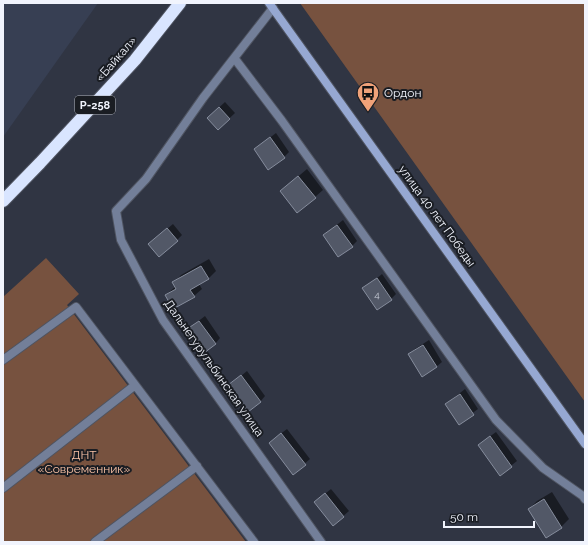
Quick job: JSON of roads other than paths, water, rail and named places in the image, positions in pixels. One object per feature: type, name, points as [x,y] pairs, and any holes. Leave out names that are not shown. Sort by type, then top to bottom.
[{"type":"highway","name":"«Байкал»","points":[[3,201],[136,60],[180,3]]},
{"type":"street","name":"Дальнегурульбинская улица","points":[[271,6],[235,59],[203,98],[146,179],[116,211],[121,240],[163,320],[321,542]]},
{"type":"street","name":"улица 40 лет Победы","points":[[271,6],[585,444]]},
{"type":"street","points":[[235,59],[282,121],[496,420],[543,468],[583,496],[585,499]]},
{"type":"street","points":[[3,360],[76,307],[134,386],[254,542]]},
{"type":"street","points":[[3,488],[134,386]]},
{"type":"street","points":[[95,542],[197,466]]},
{"type":"place","name":"Ордон","points":[[368,112]]},
{"type":"park label","name":"ДНТ «Современник»","points":[[84,462]]}]
